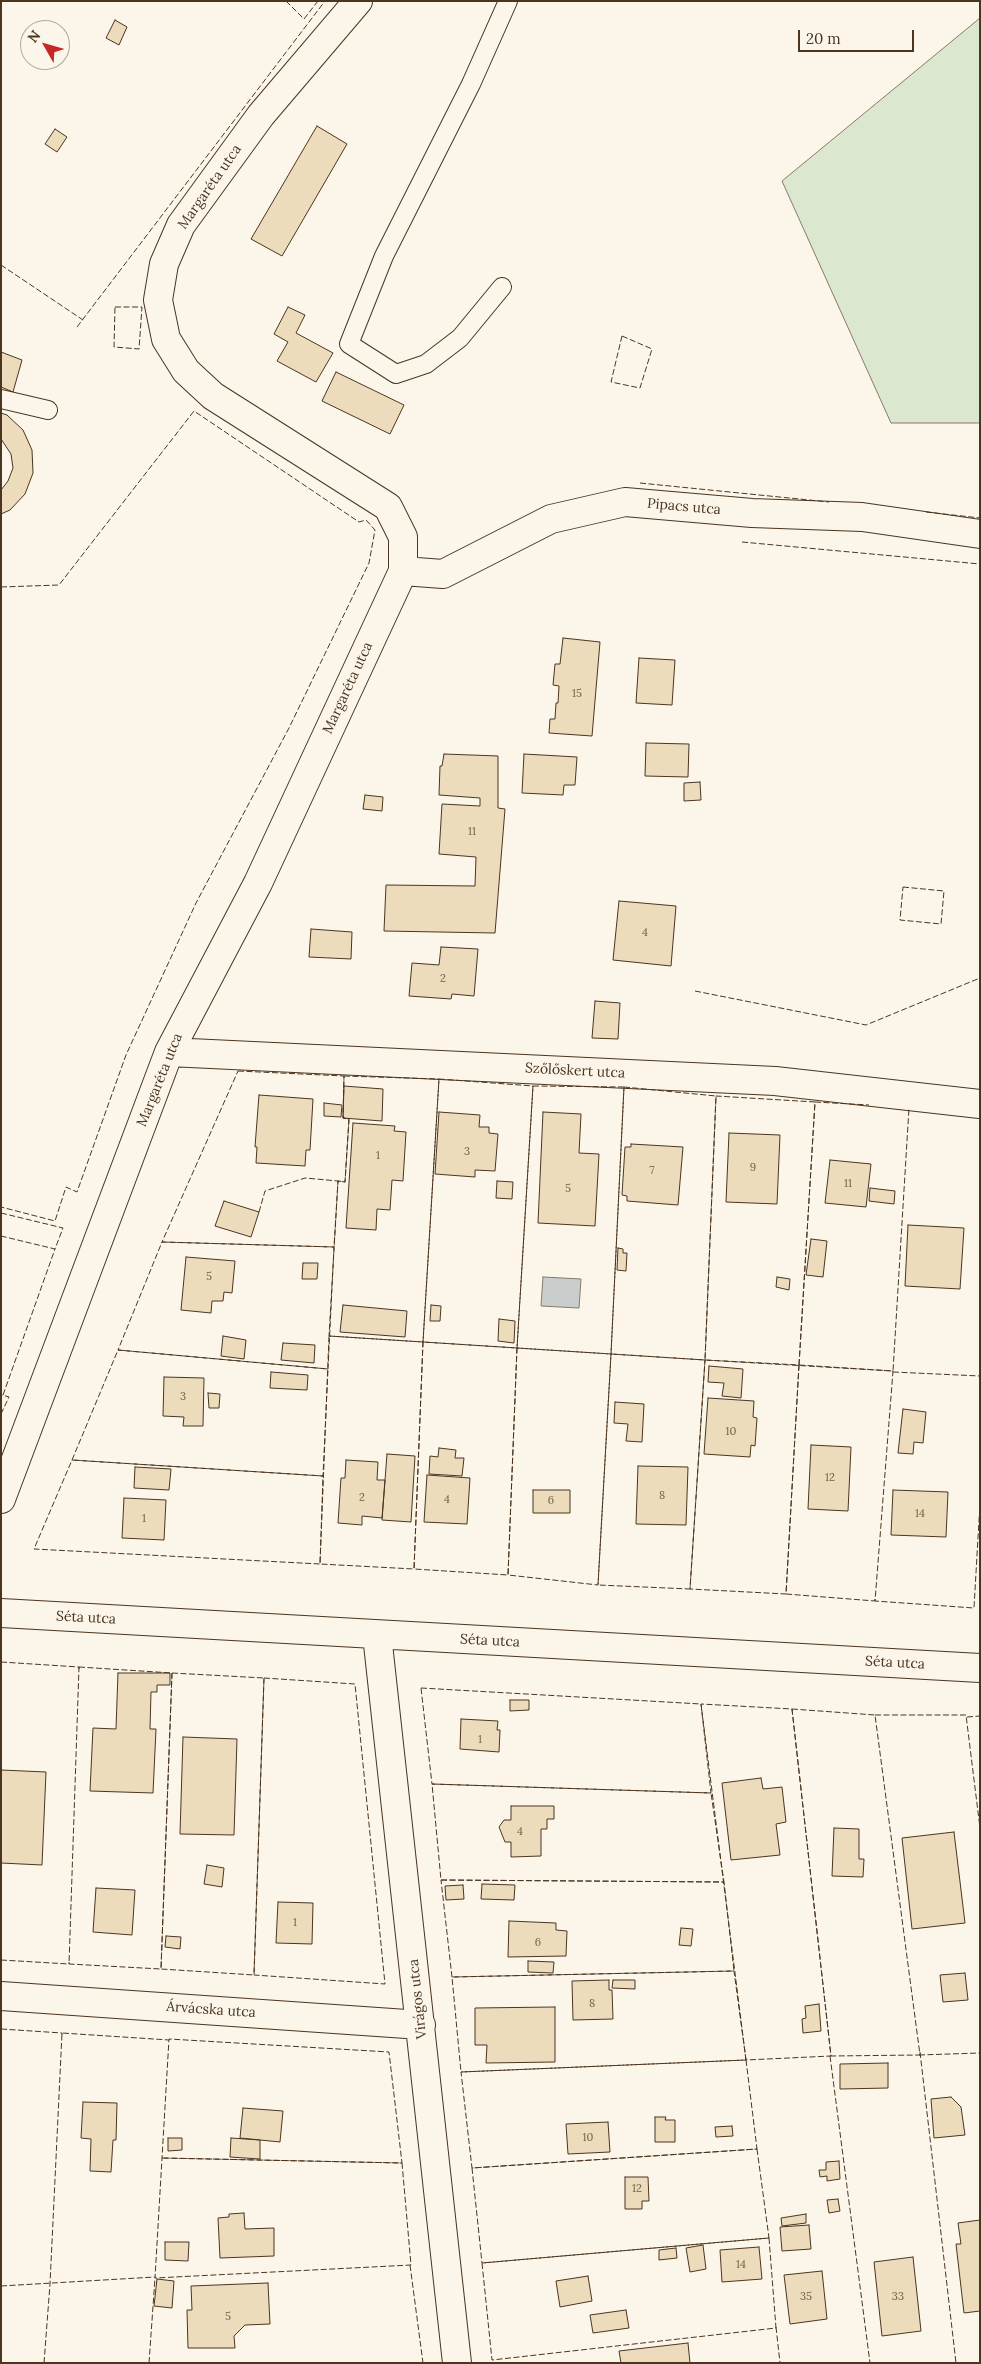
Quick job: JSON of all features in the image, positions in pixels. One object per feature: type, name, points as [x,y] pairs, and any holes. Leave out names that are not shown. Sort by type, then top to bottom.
[{"type":"street","name":"Margaréta utca","points":[[1,1499],[169,1052],[258,883],[403,571],[403,537],[388,507],[206,390],[186,371],[166,339],[158,300],[164,264],[181,226],[261,116],[358,1]]},
{"type":"street","name":"Pipacs utca","points":[[403,571],[442,574],[551,519],[625,502],[752,513],[862,517],[980,534]]},
{"type":"street","name":"Szőlőskert utca","points":[[169,1052],[775,1081],[980,1104]]},
{"type":"street","name":"Séta utca","points":[[1,1613],[980,1668]]},
{"type":"street","name":"Virágos utca","points":[[377,1635],[457,2363]]},
{"type":"street","name":"Árvácska utca","points":[[1,1996],[421,2025]]},
{"type":"lane","points":[[502,287],[460,338],[426,364],[396,374],[349,344],[384,256],[471,84],[508,1]]},
{"type":"lane","points":[[1,399],[48,410]]},
{"type":"green space","points":[[980,18],[980,423],[891,423],[782,181]]},
{"type":"shaded area","points":[[543,1277],[581,1279],[579,1308],[541,1306]]},
{"type":"building","points":[[115,20],[127,27],[119,45],[106,38]]},
{"type":"building","points":[[317,126],[347,144],[282,256],[251,239]]},
{"type":"building","points":[[55,129],[67,137],[57,152],[45,144]]},
{"type":"building","points":[[288,307],[305,315],[296,333],[333,353],[316,382],[277,361],[288,342],[274,334]]},
{"type":"building","points":[[1,352],[22,360],[13,392],[1,387]]},
{"type":"building","points":[[336,372],[404,405],[390,434],[322,401]]},
{"type":"building","points":[[1,413],[7,415],[23,430],[32,450],[33,473],[25,494],[10,510],[1,514],[1,490],[8,481],[13,468],[11,454],[1,439]]},
{"type":"building","points":[[563,638],[600,642],[592,736],[549,733],[550,719],[555,719],[556,703],[558,703],[559,686],[553,685],[555,664],[560,664]]},
{"type":"building","points":[[639,658],[675,660],[672,705],[636,703]]},
{"type":"building","points":[[646,743],[689,744],[688,777],[645,776]]},
{"type":"building","points":[[444,754],[498,756],[498,808],[505,809],[495,933],[384,931],[386,885],[475,886],[476,857],[439,854],[442,804],[480,806],[480,798],[439,795],[440,766],[442,766]]},
{"type":"building","points":[[524,754],[577,757],[575,785],[564,785],[563,795],[522,793]]},
{"type":"building","points":[[700,782],[701,800],[684,801],[684,783]]},
{"type":"building","points":[[365,795],[383,797],[382,811],[363,809]]},
{"type":"building","points":[[619,901],[676,906],[671,966],[613,960]]},
{"type":"building","points":[[311,929],[352,932],[351,959],[309,957]]},
{"type":"building","points":[[441,947],[478,949],[474,996],[452,994],[451,999],[409,996],[412,963],[439,965]]},
{"type":"building","points":[[595,1001],[620,1003],[618,1039],[592,1038]]},
{"type":"building","points":[[344,1086],[383,1089],[382,1121],[343,1118]]},
{"type":"building","points":[[259,1095],[313,1099],[310,1150],[306,1150],[305,1166],[256,1163],[257,1147],[255,1147]]},
{"type":"building","points":[[324,1103],[342,1105],[341,1117],[324,1116]]},
{"type":"building","points":[[439,1112],[480,1115],[479,1127],[489,1127],[489,1133],[498,1134],[495,1171],[475,1170],[475,1177],[435,1174]]},
{"type":"building","points":[[543,1112],[581,1114],[579,1153],[599,1154],[595,1226],[538,1223]]},
{"type":"building","points":[[353,1123],[395,1126],[394,1131],[406,1132],[403,1181],[392,1180],[390,1210],[377,1209],[376,1230],[346,1228]]},
{"type":"building","points":[[729,1133],[780,1135],[777,1204],[726,1202]]},
{"type":"building","points":[[631,1144],[683,1147],[678,1205],[627,1201],[627,1196],[622,1195],[625,1147],[631,1147]]},
{"type":"building","points":[[830,1160],[871,1164],[866,1207],[825,1203]]},
{"type":"building","points":[[497,1181],[513,1182],[512,1199],[496,1198]]},
{"type":"building","points":[[870,1188],[895,1191],[894,1204],[869,1201]]},
{"type":"building","points":[[224,1201],[259,1212],[251,1237],[215,1226]]},
{"type":"building","points":[[908,1225],[964,1228],[960,1289],[905,1286]]},
{"type":"building","points":[[811,1239],[827,1241],[823,1277],[806,1275]]},
{"type":"building","points":[[618,1248],[623,1249],[623,1253],[627,1253],[626,1271],[617,1270]]},
{"type":"building","points":[[186,1257],[235,1261],[232,1293],[224,1292],[223,1301],[212,1301],[211,1313],[181,1310]]},
{"type":"building","points":[[303,1263],[318,1263],[317,1279],[302,1279]]},
{"type":"building","points":[[777,1277],[790,1279],[789,1290],[776,1287]]},
{"type":"building","points":[[343,1305],[407,1311],[405,1337],[340,1332]]},
{"type":"building","points":[[431,1305],[441,1306],[440,1321],[430,1321]]},
{"type":"building","points":[[499,1319],[515,1321],[514,1343],[498,1341]]},
{"type":"building","points":[[223,1336],[246,1340],[244,1359],[221,1356]]},
{"type":"building","points":[[283,1343],[315,1345],[314,1363],[281,1360]]},
{"type":"building","points":[[709,1366],[743,1369],[741,1398],[722,1396],[724,1383],[708,1382]]},
{"type":"building","points":[[271,1372],[308,1375],[307,1390],[270,1388]]},
{"type":"building","points":[[164,1377],[204,1378],[203,1426],[183,1426],[184,1417],[163,1416]]},
{"type":"building","points":[[208,1393],[220,1394],[219,1408],[209,1408]]},
{"type":"building","points":[[708,1398],[754,1401],[753,1417],[757,1418],[755,1446],[751,1445],[750,1457],[704,1454]]},
{"type":"building","points":[[615,1402],[644,1404],[642,1442],[626,1441],[628,1424],[614,1423]]},
{"type":"building","points":[[903,1409],[926,1412],[923,1443],[914,1442],[913,1454],[898,1453]]},
{"type":"building","points":[[811,1445],[851,1447],[848,1511],[808,1509]]},
{"type":"building","points":[[439,1448],[456,1450],[455,1458],[464,1458],[462,1476],[429,1474],[430,1456],[438,1457]]},
{"type":"building","points":[[387,1454],[415,1456],[411,1522],[382,1520]]},
{"type":"building","points":[[346,1460],[378,1462],[377,1480],[385,1480],[382,1518],[362,1516],[362,1525],[338,1523],[341,1478],[345,1478]]},
{"type":"building","points":[[638,1466],[688,1467],[686,1525],[636,1524]]},
{"type":"building","points":[[135,1467],[171,1469],[169,1490],[134,1488]]},
{"type":"building","points":[[427,1475],[470,1478],[467,1524],[424,1522]]},
{"type":"building","points":[[533,1490],[570,1490],[570,1513],[533,1513]]},
{"type":"building","points":[[893,1490],[948,1492],[946,1537],[891,1535]]},
{"type":"building","points":[[124,1498],[166,1500],[164,1540],[122,1538]]},
{"type":"building","points":[[118,1673],[170,1673],[170,1685],[157,1685],[157,1692],[151,1692],[150,1729],[156,1729],[153,1793],[90,1791],[93,1728],[116,1729]]},
{"type":"building","points":[[510,1700],[529,1700],[529,1710],[510,1711]]},
{"type":"building","points":[[461,1719],[498,1721],[497,1730],[500,1730],[499,1752],[460,1749]]},
{"type":"building","points":[[183,1737],[237,1739],[234,1835],[180,1834]]},
{"type":"building","points":[[1,1770],[46,1772],[42,1865],[1,1863]]},
{"type":"building","points":[[761,1778],[763,1789],[782,1787],[786,1822],[776,1824],[780,1855],[731,1860],[722,1783]]},
{"type":"building","points":[[511,1806],[554,1806],[554,1819],[547,1819],[547,1829],[541,1829],[541,1856],[511,1857],[511,1842],[505,1842],[499,1827],[504,1820],[511,1820]]},
{"type":"building","points":[[834,1828],[859,1829],[859,1859],[864,1859],[863,1877],[832,1876]]},
{"type":"building","points":[[954,1832],[965,1923],[912,1929],[902,1838]]},
{"type":"building","points":[[207,1865],[224,1868],[222,1887],[204,1884]]},
{"type":"building","points":[[482,1884],[515,1885],[514,1900],[481,1899]]},
{"type":"building","points":[[463,1885],[464,1899],[446,1900],[445,1886]]},
{"type":"building","points":[[96,1888],[135,1890],[132,1935],[93,1932]]},
{"type":"building","points":[[278,1902],[313,1903],[312,1944],[276,1943]]},
{"type":"building","points":[[509,1921],[556,1923],[556,1930],[567,1931],[566,1956],[508,1957]]},
{"type":"building","points":[[681,1928],[693,1929],[691,1946],[679,1945]]},
{"type":"building","points":[[166,1936],[181,1937],[180,1949],[165,1947]]},
{"type":"building","points":[[528,1961],[554,1962],[553,1973],[528,1972]]},
{"type":"building","points":[[965,1973],[968,2000],[943,2002],[940,1975]]},
{"type":"building","points":[[609,1980],[609,1990],[612,1990],[613,2019],[573,2020],[572,1981]]},
{"type":"building","points":[[613,1980],[635,1980],[635,1989],[612,1988]]},
{"type":"building","points":[[819,2004],[821,2031],[803,2033],[802,2019],[806,2018],[805,2006]]},
{"type":"building","points":[[555,2007],[555,2062],[486,2063],[487,2045],[475,2045],[475,2008]]},
{"type":"building","points":[[888,2063],[888,2088],[840,2089],[840,2064]]},
{"type":"building","points":[[951,2097],[961,2107],[965,2135],[934,2138],[931,2099]]},
{"type":"building","points":[[83,2102],[117,2103],[116,2140],[113,2140],[111,2172],[90,2171],[91,2139],[81,2138]]},
{"type":"building","points":[[243,2108],[283,2111],[280,2142],[240,2138]]},
{"type":"building","points":[[655,2117],[666,2117],[665,2120],[675,2120],[675,2142],[655,2142]]},
{"type":"building","points":[[608,2122],[610,2152],[568,2154],[566,2124]]},
{"type":"building","points":[[732,2126],[733,2136],[716,2137],[715,2127]]},
{"type":"building","points":[[168,2138],[182,2138],[182,2150],[168,2151]]},
{"type":"building","points":[[231,2138],[260,2140],[260,2159],[230,2157]]},
{"type":"building","points":[[839,2161],[840,2179],[827,2181],[827,2176],[820,2177],[819,2170],[826,2170],[826,2162]]},
{"type":"building","points":[[625,2177],[648,2177],[649,2201],[642,2201],[642,2209],[625,2209]]},
{"type":"building","points":[[838,2199],[840,2211],[829,2213],[827,2200]]},
{"type":"building","points":[[244,2213],[245,2229],[274,2228],[274,2256],[220,2258],[218,2218],[229,2217],[229,2214]]},
{"type":"building","points":[[806,2214],[806,2223],[782,2226],[781,2218]]},
{"type":"building","points":[[980,2220],[980,2311],[964,2313],[956,2244],[961,2244],[958,2223]]},
{"type":"building","points":[[809,2225],[811,2249],[782,2251],[780,2227]]},
{"type":"building","points":[[165,2242],[189,2242],[188,2261],[165,2260]]},
{"type":"building","points":[[703,2245],[706,2269],[690,2272],[686,2248]]},
{"type":"building","points":[[759,2247],[762,2279],[722,2282],[720,2250]]},
{"type":"building","points":[[676,2248],[677,2258],[659,2260],[659,2250]]},
{"type":"building","points":[[913,2257],[921,2331],[882,2336],[874,2262]]},
{"type":"building","points":[[822,2271],[827,2319],[790,2324],[784,2275]]},
{"type":"building","points":[[588,2276],[592,2301],[560,2307],[556,2281]]},
{"type":"building","points":[[157,2279],[174,2281],[172,2308],[154,2306]]},
{"type":"building","points":[[268,2283],[270,2324],[245,2325],[234,2336],[235,2348],[188,2348],[187,2310],[192,2310],[191,2286]]},
{"type":"building","points":[[626,2310],[629,2328],[593,2333],[590,2315]]},
{"type":"building","points":[[688,2343],[690,2363],[621,2363],[619,2351]]},
{"type":"fence","points":[[286,1],[304,19],[318,1]]},
{"type":"fence","points":[[77,327],[325,1]]},
{"type":"fence","points":[[1,265],[83,320]]},
{"type":"fence","points":[[115,307],[142,307],[139,349],[114,347],[115,307]]},
{"type":"fence","points":[[622,336],[652,349],[640,388],[611,382],[622,336]]},
{"type":"fence","points":[[1,587],[59,585],[194,411],[359,522],[366,520],[375,530],[369,563],[289,728],[196,903],[126,1055],[77,1192],[66,1187],[55,1221],[1,1207]]},
{"type":"fence","points":[[640,483],[829,502]]},
{"type":"fence","points":[[926,512],[980,518]]},
{"type":"fence","points":[[742,542],[980,564]]},
{"type":"fence","points":[[903,887],[944,891],[941,924],[900,920],[903,887]]},
{"type":"fence","points":[[695,991],[866,1025],[980,978]]},
{"type":"fence","points":[[238,1071],[344,1076],[343,1118],[349,1119],[345,1182],[338,1181],[334,1247],[162,1242],[238,1071]]},
{"type":"fence","points":[[344,1076],[439,1079],[423,1342],[329,1336],[338,1181],[345,1182],[349,1119],[343,1118],[344,1076]]},
{"type":"fence","points":[[439,1079],[533,1086],[517,1348],[423,1342],[439,1079]]},
{"type":"fence","points":[[533,1086],[624,1087],[611,1354],[517,1348],[533,1086]]},
{"type":"fence","points":[[624,1087],[716,1096],[705,1360],[611,1354],[624,1087]]},
{"type":"fence","points":[[799,1365],[815,1102],[716,1096],[705,1360],[893,1371],[909,1108]]},
{"type":"fence","points":[[799,1365],[815,1102],[869,1105]]},
{"type":"fence","points":[[259,1212],[265,1191],[305,1178],[338,1181]]},
{"type":"fence","points":[[1,1213],[63,1228],[55,1249],[1,1236]]},
{"type":"fence","points":[[162,1242],[334,1247],[328,1369],[118,1350],[162,1242]]},
{"type":"fence","points":[[3,1395],[55,1249]]},
{"type":"fence","points":[[329,1336],[423,1342],[414,1569],[320,1564],[329,1336]]},
{"type":"fence","points":[[423,1342],[517,1348],[508,1575],[414,1569],[423,1342]]},
{"type":"fence","points":[[517,1348],[611,1354],[598,1585],[508,1575],[517,1348]]},
{"type":"fence","points":[[118,1350],[328,1369],[323,1476],[72,1460],[118,1350]]},
{"type":"fence","points":[[611,1354],[705,1360],[690,1589],[598,1585],[611,1354]]},
{"type":"fence","points":[[705,1360],[799,1365],[786,1594],[690,1589],[705,1360]]},
{"type":"fence","points":[[799,1365],[893,1371],[875,1601],[786,1594],[799,1365]]},
{"type":"fence","points":[[893,1372],[980,1376]]},
{"type":"fence","points":[[1,1414],[9,1397],[2,1395]]},
{"type":"fence","points":[[72,1460],[323,1476],[320,1564],[34,1549],[72,1460]]},
{"type":"fence","points":[[875,1599],[875,1601],[974,1608],[980,1503]]},
{"type":"fence","points":[[1,1662],[79,1667],[79,1669]]},
{"type":"fence","points":[[79,1667],[172,1673],[161,1969],[69,1964],[79,1667]]},
{"type":"fence","points":[[172,1673],[264,1678],[254,1975],[161,1969],[172,1673]]},
{"type":"fence","points":[[264,1678],[355,1684],[385,1984],[254,1975],[264,1678]]},
{"type":"fence","points":[[421,1688],[701,1704],[711,1793],[432,1784],[421,1688]]},
{"type":"fence","points":[[746,2060],[701,1704],[792,1709],[831,2056],[746,2060],[461,2072],[452,1977],[734,1971],[746,2060]]},
{"type":"fence","points":[[792,1709],[875,1715],[920,2055],[831,2056],[792,1709]]},
{"type":"fence","points":[[875,1715],[966,1715],[980,1828]]},
{"type":"fence","points":[[967,1717],[980,1716]]},
{"type":"fence","points":[[432,1784],[711,1793],[724,1882],[441,1880],[432,1784]]},
{"type":"fence","points":[[441,1880],[724,1882],[734,1971],[452,1977],[441,1880]]},
{"type":"fence","points":[[1,1960],[69,1964],[69,1962]]},
{"type":"fence","points":[[1,2029],[62,2033],[62,2035]]},
{"type":"fence","points":[[44,2363],[50,2284],[62,2033],[169,2040]]},
{"type":"fence","points":[[162,2158],[402,2163],[389,2052],[169,2039],[162,2158],[155,2278],[411,2265],[402,2163],[162,2158]]},
{"type":"fence","points":[[920,2052],[956,2363]]},
{"type":"fence","points":[[919,2055],[980,2053]]},
{"type":"fence","points":[[830,2056],[870,2363]]},
{"type":"fence","points":[[746,2060],[757,2149],[472,2168],[461,2072],[746,2060]]},
{"type":"fence","points":[[757,2149],[769,2238],[482,2263],[472,2168],[757,2149]]},
{"type":"fence","points":[[769,2238],[776,2328],[492,2360],[482,2263],[769,2238]]},
{"type":"fence","points":[[410,2265],[423,2363]]},
{"type":"fence","points":[[1,2286],[155,2277]]},
{"type":"fence","points":[[149,2363],[155,2278]]},
{"type":"fence","points":[[776,2327],[780,2363]]}]
